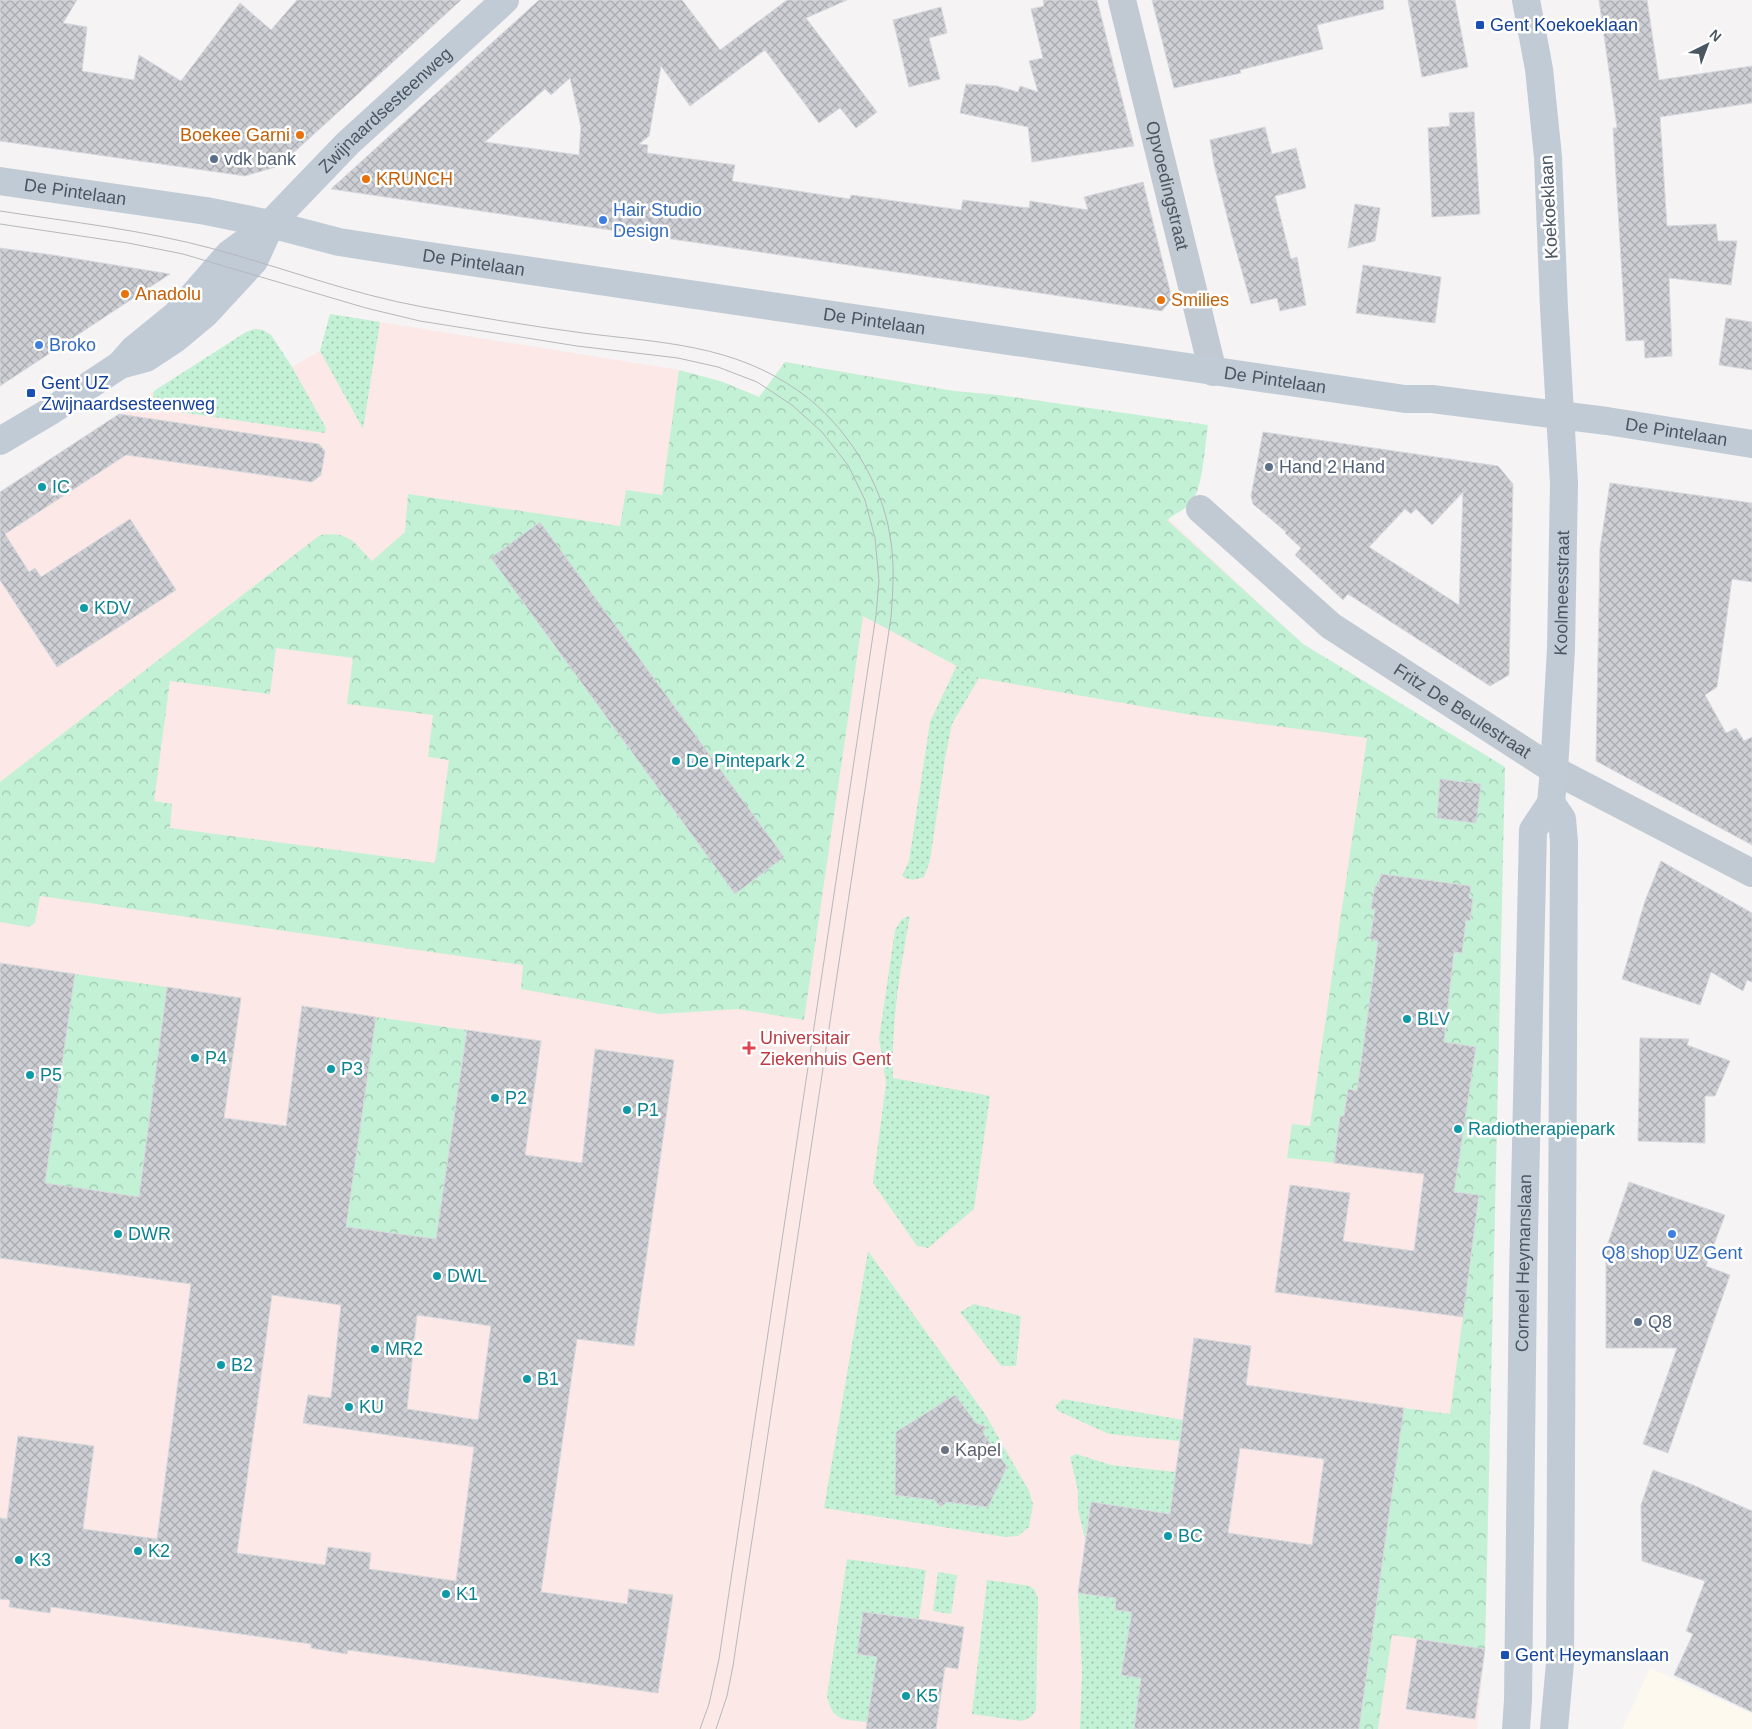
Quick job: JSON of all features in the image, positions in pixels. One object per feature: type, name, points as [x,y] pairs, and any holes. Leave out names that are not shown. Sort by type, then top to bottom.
[{"type":"street","name":"Zwijnaardsesteenweg","points":[[0,441],[50,412],[120,365],[146,358],[175,339],[205,314],[254,261],[270,224],[348,143],[505,0]]},
{"type":"street","name":"Opvoedingstraat","points":[[1122,0],[1214,372]]},
{"type":"street","name":"Koekoeklaan","points":[[1526,0],[1539,69],[1548,157],[1560,416]]},
{"type":"street","name":"De Pintelaan","points":[[0,181],[206,211],[270,224],[339,242],[407,253],[1214,372],[1405,399],[1432,399],[1607,421],[1752,444]]},
{"type":"street","name":"Koolmeesstraat","points":[[1554,770],[1560,649],[1564,483],[1560,416]]},
{"type":"street","name":"Fritz De Beulestraat","points":[[1200,509],[1330,626],[1554,770],[1752,873]]},
{"type":"street","name":"Corneel Heymanslaan","points":[[1516,1729],[1518,1701],[1523,1279],[1533,830],[1551,803],[1554,770]]},
{"type":"street","points":[[1551,803],[1562,819],[1564,842],[1560,1654],[1554,1729]]},
{"type":"shaded area","name":"Universitair Ziekenhuis Gent","points":[[330,314],[679,370],[723,382],[759,397],[785,362],[954,391],[1042,401],[1303,644],[1505,767],[1485,1649],[1477,1729],[0,1729],[0,492],[246,332],[255,329],[263,330],[271,335],[292,367],[320,351]]},
{"type":"shaded area","points":[[1650,1668],[1752,1714],[1752,1729],[1622,1729]]},
{"type":"green space","points":[[330,314],[380,322],[363,429],[320,351]]},
{"type":"green space","points":[[255,329],[263,330],[271,335],[292,367],[326,428],[325,433],[151,408],[154,391],[246,332]]},
{"type":"green space","points":[[785,362],[954,391],[998,395],[1208,425],[1205,454],[1196,495],[1187,507],[1167,520],[1303,644],[1505,767],[1485,1649],[1392,1635],[1378,1729],[1359,1729],[1404,1408],[1450,1414],[1479,1196],[1454,1192],[1441,1184],[1444,1042],[1454,952],[1462,953],[1466,920],[1470,920],[1473,899],[1469,898],[1471,886],[1381,874],[1378,886],[1375,886],[1371,908],[1375,909],[1370,939],[1378,941],[1357,1091],[1348,1089],[1344,1116],[1340,1116],[1335,1154],[1338,1155],[1337,1163],[1287,1158],[1292,1124],[1310,1126],[1367,738],[1186,714],[979,678],[863,616],[804,1020],[738,1009],[660,1014],[521,989],[523,965],[40,896],[35,923],[28,927],[0,922],[0,782],[320,535],[345,536],[355,543],[372,561],[405,532],[408,494],[620,526],[626,490],[662,495],[679,370],[723,382],[759,397]],"holes":[[[276,648],[353,658],[347,704],[433,715],[428,757],[449,760],[435,863],[170,828],[172,804],[154,801],[170,681],[270,694]]]},
{"type":"green space","points":[[957,665],[979,678],[952,724],[945,758],[930,861],[924,877],[915,879],[905,878],[902,876],[909,861],[930,722]]},
{"type":"green space","points":[[910,916],[895,1017],[893,1078],[990,1096],[974,1209],[928,1248],[917,1246],[873,1183],[886,1083],[879,1039],[895,930],[902,919]]},
{"type":"green space","points":[[75,974],[167,987],[139,1197],[45,1183]]},
{"type":"green space","points":[[376,1017],[467,1030],[436,1239],[346,1227]]},
{"type":"green space","points":[[868,1251],[985,1414],[1029,1491],[1033,1504],[1029,1527],[1018,1536],[1005,1537],[824,1508]]},
{"type":"green space","points":[[974,1304],[1021,1316],[1016,1366],[1001,1366],[960,1312]]},
{"type":"green space","points":[[1063,1399],[1183,1420],[1180,1441],[1109,1434],[1058,1411],[1055,1406]]},
{"type":"green space","points":[[1076,1454],[1111,1465],[1176,1472],[1170,1514],[1091,1502],[1085,1539],[1078,1510],[1078,1491],[1070,1457]]},
{"type":"green space","points":[[847,1559],[926,1570],[919,1619],[863,1612],[857,1653],[877,1657],[867,1722],[846,1720],[836,1715],[829,1705],[827,1696]]},
{"type":"green space","points":[[938,1572],[957,1575],[951,1614],[933,1611]]},
{"type":"green space","points":[[987,1580],[1030,1586],[1034,1589],[1038,1598],[1036,1710],[1031,1717],[1022,1721],[972,1714]]},
{"type":"green space","points":[[1078,1593],[1116,1598],[1115,1610],[1132,1612],[1121,1674],[1141,1678],[1134,1729],[1080,1729],[1082,1670]]},
{"type":"building","points":[[0,0],[77,0],[63,23],[87,27],[82,71],[134,80],[139,55],[181,81],[240,3],[271,30],[297,0],[461,0],[279,166],[245,176],[0,141]]},
{"type":"building","points":[[539,0],[682,0],[720,50],[787,0],[847,0],[806,18],[877,112],[856,128],[840,108],[819,123],[765,50],[690,106],[661,66],[649,136],[639,144],[648,145],[647,153],[735,165],[732,181],[850,199],[851,195],[961,210],[963,200],[1029,208],[1030,201],[1088,210],[1084,197],[1143,182],[1172,299],[1162,311],[331,189]],"holes":[[[570,78],[581,127],[579,155],[485,142],[545,89],[551,95]]]},
{"type":"building","points":[[1043,0],[1097,0],[1134,146],[1032,162],[1028,127],[960,113],[966,84],[997,86],[1018,92],[1020,86],[1038,92],[1029,61],[1043,58],[1031,9],[1044,6]]},
{"type":"building","points":[[1152,0],[1383,0],[1384,9],[1317,25],[1323,49],[1240,70],[1241,73],[1174,88]]},
{"type":"building","points":[[1408,0],[1455,0],[1468,67],[1422,77]]},
{"type":"building","points":[[1599,0],[1647,0],[1659,80],[1752,66],[1752,103],[1660,117],[1667,226],[1716,224],[1718,241],[1737,241],[1731,285],[1669,278],[1672,356],[1645,358],[1644,340],[1626,341],[1613,128],[1617,128]]},
{"type":"building","points":[[941,7],[947,33],[929,38],[940,79],[909,87],[893,20]]},
{"type":"building","points":[[1474,112],[1480,214],[1432,217],[1428,128],[1450,126],[1449,113]]},
{"type":"building","points":[[1265,127],[1272,154],[1296,148],[1306,188],[1275,196],[1291,259],[1297,257],[1306,305],[1280,311],[1277,298],[1251,304],[1214,164],[1210,140]]},
{"type":"building","points":[[1355,204],[1380,208],[1375,241],[1348,248]]},
{"type":"building","points":[[0,248],[53,255],[170,274],[0,386]]},
{"type":"building","points":[[1363,265],[1441,277],[1435,323],[1356,313]]},
{"type":"building","points":[[1726,318],[1752,322],[1752,370],[1719,365]]},
{"type":"building","points":[[119,414],[319,444],[325,451],[321,475],[312,482],[126,455],[5,534],[29,572],[35,568],[41,577],[130,519],[176,590],[57,667],[0,580],[0,492]]},
{"type":"building","points":[[1263,432],[1498,466],[1513,484],[1509,675],[1490,686],[1348,594],[1343,600],[1295,555],[1301,548],[1286,532],[1253,504],[1251,496]],"holes":[[[1463,492],[1459,605],[1369,547],[1405,509],[1411,514],[1416,509],[1432,525]]]},
{"type":"building","points":[[1610,483],[1752,503],[1752,582],[1732,579],[1717,687],[1705,695],[1726,733],[1736,728],[1744,741],[1752,737],[1752,845],[1596,761],[1600,548]]},
{"type":"building","name":"De Pintepark 2","points":[[540,522],[784,857],[735,894],[491,558]]},
{"type":"building","points":[[1440,779],[1481,784],[1476,823],[1437,818]]},
{"type":"building","points":[[1661,861],[1752,913],[1752,982],[1747,980],[1743,991],[1711,972],[1700,1005],[1622,979],[1645,901]]},
{"type":"building","points":[[1381,874],[1471,886],[1469,898],[1473,899],[1470,921],[1466,920],[1462,953],[1454,952],[1444,1042],[1476,1047],[1454,1192],[1479,1195],[1463,1317],[1275,1292],[1290,1185],[1350,1193],[1343,1241],[1414,1251],[1424,1174],[1334,1163],[1340,1116],[1344,1116],[1348,1089],[1357,1091],[1378,941],[1370,939],[1375,909],[1371,909],[1375,886],[1378,886]]},
{"type":"building","points":[[0,963],[75,974],[45,1183],[139,1197],[167,987],[241,998],[224,1118],[286,1126],[302,1006],[376,1017],[346,1227],[436,1239],[467,1030],[541,1041],[525,1155],[582,1163],[595,1049],[674,1060],[634,1346],[577,1339],[541,1592],[627,1604],[629,1589],[673,1595],[658,1693],[348,1650],[347,1654],[311,1648],[311,1644],[51,1607],[50,1613],[9,1607],[10,1600],[0,1599],[0,1518],[7,1519],[18,1436],[94,1446],[83,1529],[157,1539],[191,1284],[0,1258]],"holes":[[[272,1295],[341,1305],[331,1398],[308,1395],[303,1423],[474,1447],[456,1581],[369,1569],[371,1553],[328,1547],[325,1565],[237,1553]],[[417,1315],[491,1326],[478,1420],[407,1409]]]},
{"type":"building","points":[[1640,1038],[1689,1039],[1687,1045],[1730,1061],[1715,1096],[1705,1096],[1705,1143],[1638,1141]]},
{"type":"building","points":[[1629,1182],[1725,1215],[1706,1266],[1730,1275],[1668,1453],[1643,1444],[1677,1348],[1606,1348],[1606,1249]]},
{"type":"building","name":"BC","points":[[1194,1338],[1251,1346],[1246,1385],[1404,1408],[1359,1729],[1134,1729],[1141,1678],[1121,1675],[1132,1612],[1115,1610],[1116,1598],[1078,1593],[1091,1502],[1170,1514]],"holes":[[[1240,1448],[1324,1459],[1312,1545],[1228,1533]]]},
{"type":"building","name":"Kapel","points":[[955,1395],[976,1423],[986,1427],[983,1433],[1007,1467],[988,1507],[947,1502],[941,1507],[934,1500],[895,1495],[896,1432]]},
{"type":"building","points":[[1653,1470],[1752,1511],[1752,1712],[1674,1675],[1693,1634],[1686,1631],[1705,1581],[1642,1561],[1641,1505]]},
{"type":"building","name":"K5","points":[[863,1612],[964,1627],[958,1669],[945,1667],[936,1729],[866,1729],[877,1657],[857,1654]]},
{"type":"building","points":[[1417,1639],[1485,1649],[1475,1719],[1406,1709]]},
{"type":"tram line","points":[[0,211],[107,227],[188,242],[396,302],[483,318],[583,333],[669,343],[723,355],[775,376],[816,405],[846,437],[870,475],[886,516],[892,546],[891,617],[733,1666],[727,1696],[716,1729]]},
{"type":"tram line","points":[[0,224],[128,243],[183,254],[366,308],[420,321],[577,346],[678,358],[718,367],[757,382],[792,405],[822,432],[848,465],[865,500],[875,538],[879,581],[876,615],[719,1659],[709,1704],[700,1729]]},
{"type":"place","name":"Gent Koekoeklaan","points":[[1480,25]]},
{"type":"place","name":"Boekee Garni","points":[[300,135]]},
{"type":"place","name":"vdk bank","points":[[214,159]]},
{"type":"place","name":"KRUNCH","points":[[366,179]]},
{"type":"place","name":"Hair Studio Design","points":[[603,220]]},
{"type":"place","name":"Anadolu","points":[[125,294]]},
{"type":"place","name":"Smilies","points":[[1161,300]]},
{"type":"place","name":"Broko","points":[[39,345]]},
{"type":"place","name":"Gent UZ Zwijnaardsesteenweg","points":[[31,393]]},
{"type":"place","name":"Hand 2 Hand","points":[[1269,467]]},
{"type":"place","name":"IC","points":[[42,487]]},
{"type":"place","name":"KDV","points":[[84,608]]},
{"type":"place","name":"De Pintepark 2","points":[[676,761]]},
{"type":"place","name":"BLV","points":[[1407,1019]]},
{"type":"place","name":"Universitair Ziekenhuis Gent","points":[[749,1048]]},
{"type":"place","name":"P4","points":[[195,1058]]},
{"type":"place","name":"P3","points":[[331,1069]]},
{"type":"place","name":"P5","points":[[30,1075]]},
{"type":"place","name":"P2","points":[[495,1098]]},
{"type":"place","name":"P1","points":[[627,1110]]},
{"type":"place","name":"Radiotherapiepark","points":[[1458,1129]]},
{"type":"place","name":"DWR","points":[[118,1234]]},
{"type":"place","name":"Q8 shop UZ Gent","points":[[1672,1234]]},
{"type":"place","name":"DWL","points":[[437,1276]]},
{"type":"place","name":"Q8","points":[[1638,1322]]},
{"type":"place","name":"MR2","points":[[375,1349]]},
{"type":"place","name":"B2","points":[[221,1365]]},
{"type":"place","name":"B1","points":[[527,1379]]},
{"type":"place","name":"KU","points":[[349,1407]]},
{"type":"place","name":"Kapel","points":[[945,1450]]},
{"type":"place","name":"BC","points":[[1168,1536]]},
{"type":"place","name":"K2","points":[[138,1551]]},
{"type":"place","name":"K3","points":[[19,1560]]},
{"type":"place","name":"K1","points":[[446,1594]]},
{"type":"place","name":"Gent Heymanslaan","points":[[1505,1655]]},
{"type":"place","name":"K5","points":[[906,1696]]}]
